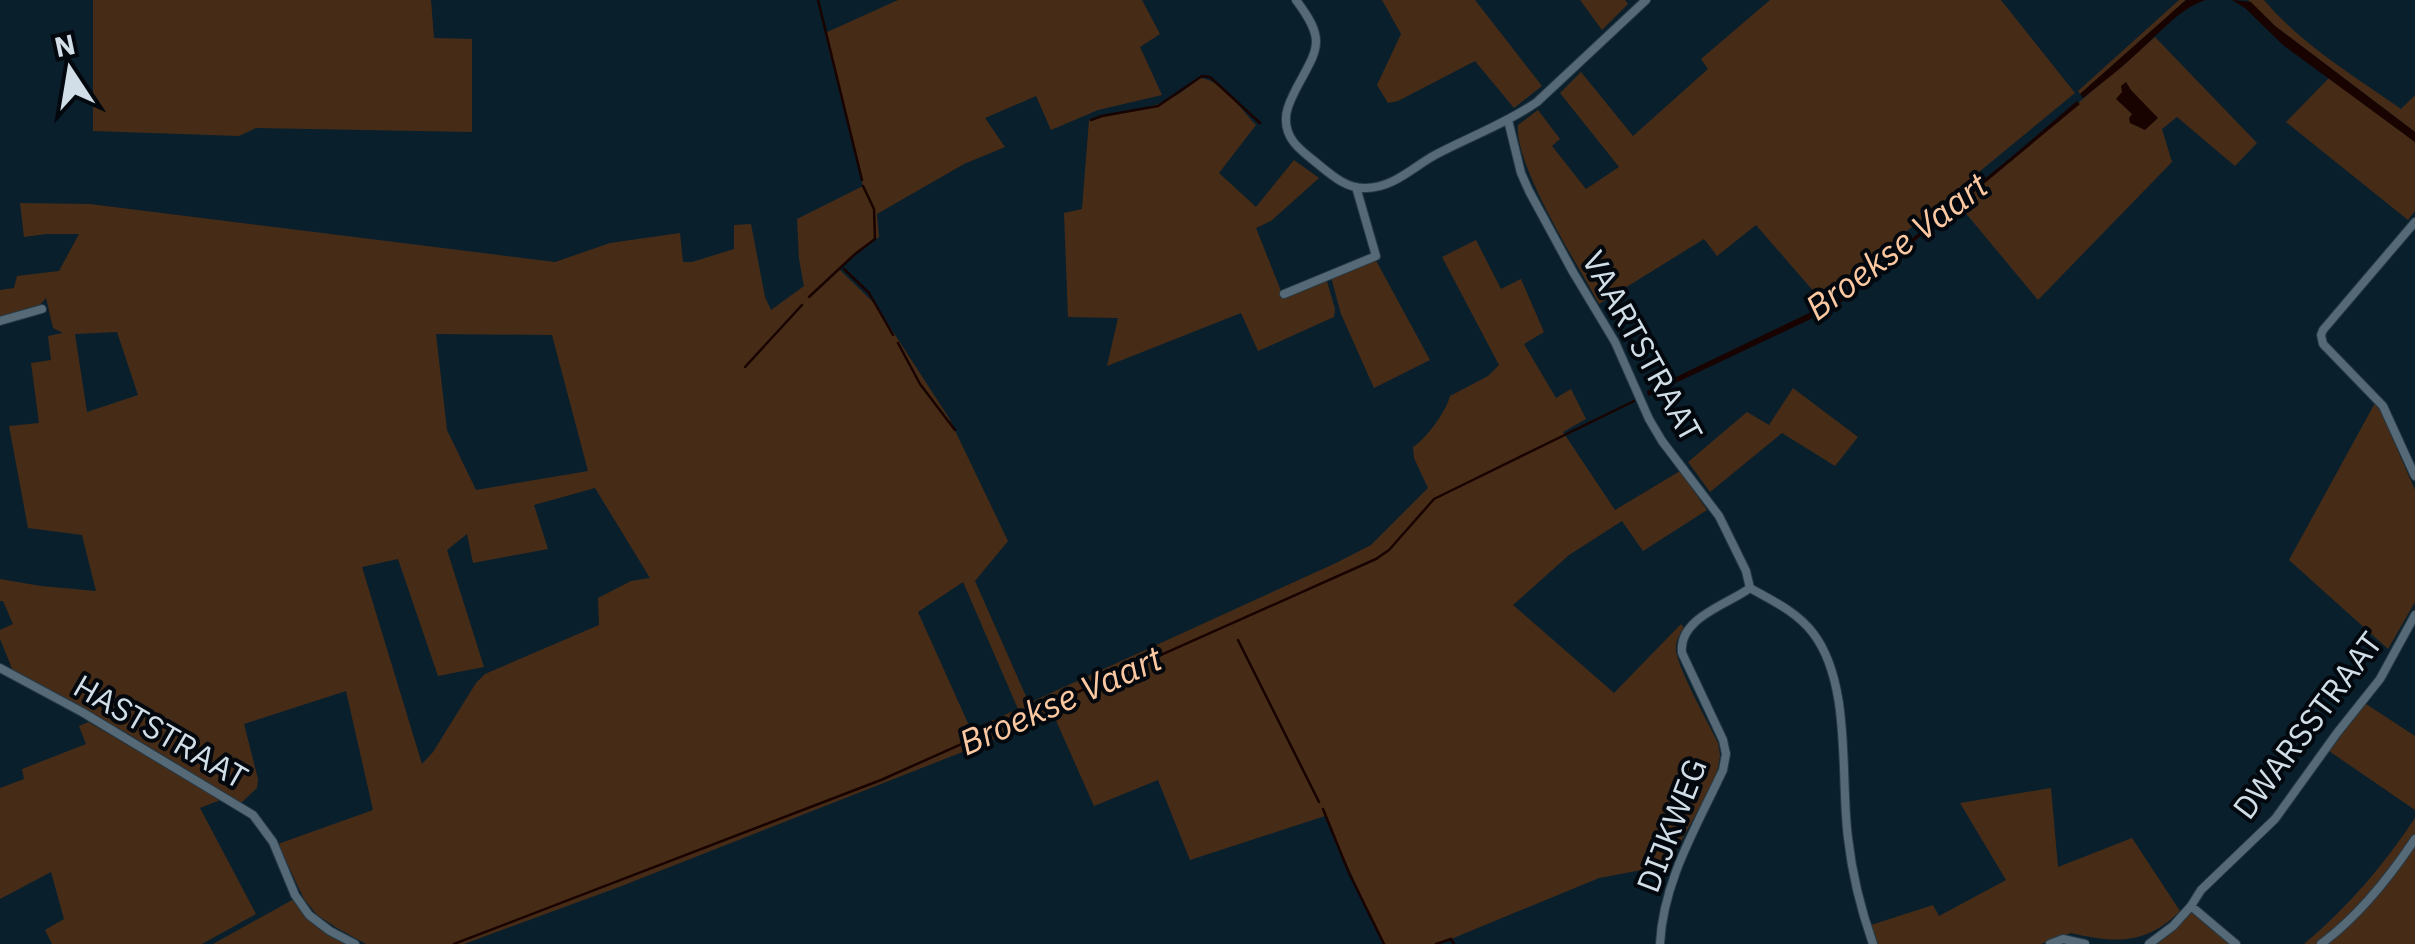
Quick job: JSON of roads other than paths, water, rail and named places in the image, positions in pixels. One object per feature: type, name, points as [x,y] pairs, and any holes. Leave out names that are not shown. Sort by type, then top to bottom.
[{"type":"street","points":[[1296,0],[1313,23],[1317,44],[1288,106],[1289,136],[1300,150],[1339,180],[1366,188],[1391,182],[1536,102],[1646,0]]},
{"type":"street","name":"VAARTSTRAAT","points":[[1508,120],[1529,191],[1614,342],[1662,441],[1718,516],[1746,571],[1750,588]]},
{"type":"street","points":[[1284,294],[1376,256],[1356,187]]},
{"type":"street","points":[[2415,222],[2321,335],[2324,344],[2383,406],[2415,476]]},
{"type":"street","points":[[0,321],[42,309]]},
{"type":"street","points":[[1750,588],[1805,624],[1822,647],[1834,674],[1848,839],[1873,944]]},
{"type":"street","name":"DIJKWEG","points":[[1660,944],[1673,876],[1724,770],[1726,754],[1681,645],[1690,627],[1750,588]]},
{"type":"street","name":"DWARSSTRAAT","points":[[2149,944],[2173,926],[2200,890],[2264,830],[2380,679],[2415,616]]},
{"type":"street","name":"HASTSTRAAT","points":[[0,668],[82,712],[253,815],[273,842],[295,895],[309,915],[355,944]]},
{"type":"street","points":[[2321,944],[2356,914],[2415,839]]},
{"type":"street","points":[[2191,906],[2236,944]]},
{"type":"street","points":[[2050,944],[2062,939],[2085,944]]},
{"type":"waterway","points":[[818,0],[862,180]]},
{"type":"waterway","points":[[1091,120],[1158,106],[1202,76],[1210,77],[1260,123]]},
{"type":"waterway","points":[[809,297],[875,239],[874,209],[863,186]]},
{"type":"waterway","points":[[844,269],[869,293],[893,335]]},
{"type":"waterway","points":[[745,367],[802,305]]},
{"type":"waterway","points":[[898,343],[920,384],[955,430]]},
{"type":"waterway","name":"Broekse Vaart","points":[[454,944],[881,780],[1376,559],[1389,550],[1434,499],[1634,401]]},
{"type":"waterway","points":[[1238,640],[1319,802]]},
{"type":"waterway","points":[[1323,809],[1384,944]]},
{"type":"waterway","points":[[1436,944],[1451,939],[1454,944]]}]
